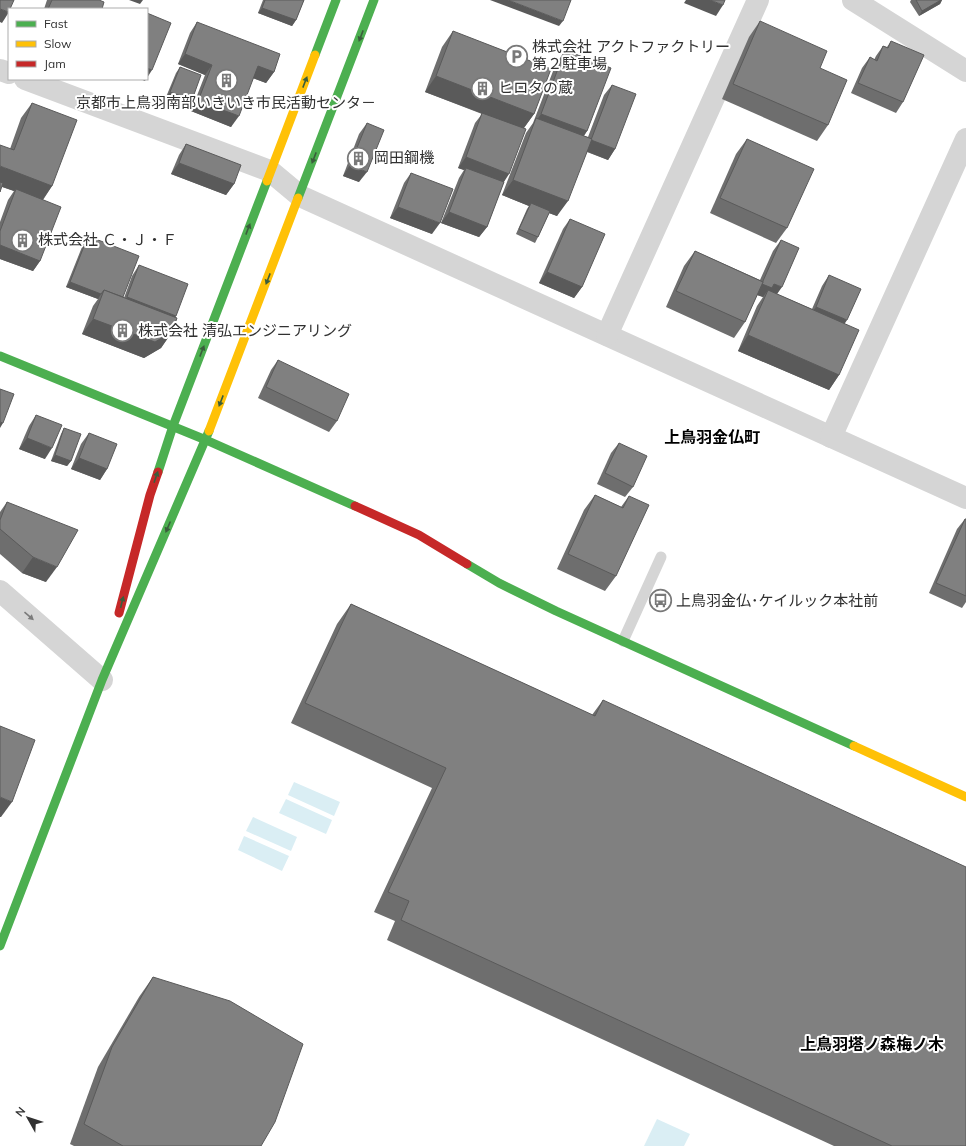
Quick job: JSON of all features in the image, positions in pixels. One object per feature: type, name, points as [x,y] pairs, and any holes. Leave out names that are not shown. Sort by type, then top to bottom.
[{"type":"street","points":[[102,680],[150,495],[173,426],[336,0]]},
{"type":"street","points":[[0,946],[102,680],[206,440],[374,0]]},
{"type":"street","points":[[607,335],[758,0]]},
{"type":"street","points":[[853,0],[966,70]]},
{"type":"street","points":[[28,80],[270,171],[300,196],[966,498]]},
{"type":"street","points":[[831,437],[966,139]]},
{"type":"street","points":[[0,356],[206,440],[419,535],[499,582],[556,611],[966,797]]},
{"type":"street","points":[[0,591],[102,680]]},
{"type":"lane","points":[[623,641],[661,557]]},
{"type":"shaded area","points":[[294,782],[340,802],[334,816],[288,795]]},
{"type":"shaded area","points":[[286,799],[332,820],[326,834],[279,813]]},
{"type":"shaded area","points":[[253,817],[297,837],[291,851],[246,831]]},
{"type":"shaded area","points":[[244,836],[289,856],[282,871],[238,850]]},
{"type":"shaded area","points":[[657,1119],[690,1134],[684,1146],[644,1146]]},
{"type":"building","points":[[0,0],[14,0],[10,8],[8,8],[8,12],[0,9]]},
{"type":"building","points":[[52,0],[99,0],[104,2],[102,8],[48,8]]},
{"type":"building","points":[[265,0],[304,0],[296,20],[262,8]]},
{"type":"building","points":[[508,0],[571,0],[563,21]]},
{"type":"building","points":[[710,0],[725,0],[723,5]]},
{"type":"building","points":[[916,0],[941,0],[922,11]]},
{"type":"building","points":[[148,13],[171,23],[152,70],[148,68]]},
{"type":"building","points":[[760,21],[827,51],[820,68],[847,80],[828,125],[733,84]]},
{"type":"building","name":"京都市上鳥羽南部いきいき市民活動センタ－","points":[[197,22],[280,54],[274,72],[258,66],[239,116],[198,101],[212,65],[185,54]]},
{"type":"building","points":[[453,31],[551,69],[534,114],[436,76]]},
{"type":"building","points":[[891,41],[924,55],[903,102],[858,83],[870,57],[877,61],[883,46],[888,48]]},
{"type":"building","points":[[565,50],[611,68],[587,131],[541,114]]},
{"type":"building","points":[[180,67],[201,75],[192,100],[170,92]]},
{"type":"building","points":[[612,85],[636,94],[615,149],[591,140]]},
{"type":"building","points":[[32,103],[77,120],[52,186],[0,166],[0,145],[14,150]]},
{"type":"building","points":[[482,113],[526,129],[509,174],[466,157]]},
{"type":"building","points":[[536,118],[592,139],[568,201],[513,180]]},
{"type":"building","points":[[367,123],[384,130],[367,172],[350,165]]},
{"type":"building","points":[[747,139],[814,169],[787,228],[720,198]]},
{"type":"building","points":[[186,144],[241,165],[234,184],[179,163]]},
{"type":"building","points":[[466,168],[504,182],[487,227],[449,212]]},
{"type":"building","points":[[411,173],[453,189],[440,223],[398,207]]},
{"type":"building","points":[[0,182],[3,183],[0,192]]},
{"type":"building","name":"株式会社 Ｃ・Ｊ・Ｆ","points":[[16,189],[61,207],[40,261],[0,245],[0,231]]},
{"type":"building","points":[[531,203],[550,211],[538,237],[519,229]]},
{"type":"building","points":[[570,219],[605,234],[582,287],[547,272]]},
{"type":"building","points":[[88,236],[139,256],[123,297],[104,290],[101,294],[70,282]]},
{"type":"building","points":[[781,240],[799,248],[782,287],[774,284],[772,288],[762,284]]},
{"type":"building","points":[[695,251],[763,282],[745,322],[676,291]]},
{"type":"building","points":[[139,265],[188,284],[176,316],[127,297]]},
{"type":"building","points":[[829,275],[861,289],[847,320],[816,307]]},
{"type":"building","points":[[104,290],[177,318],[172,332],[155,342],[93,319]]},
{"type":"building","points":[[768,290],[859,330],[839,375],[748,335]]},
{"type":"building","points":[[278,360],[349,394],[337,421],[266,387]]},
{"type":"building","points":[[0,389],[14,394],[3,423],[0,422]]},
{"type":"building","points":[[36,415],[62,425],[52,448],[27,438]]},
{"type":"building","points":[[64,428],[81,434],[71,461],[55,455]]},
{"type":"building","points":[[89,433],[117,444],[107,469],[79,458]]},
{"type":"building","points":[[619,443],[647,456],[633,487],[605,473]]},
{"type":"building","points":[[595,495],[623,508],[629,496],[649,505],[616,576],[568,554]]},
{"type":"building","points":[[7,502],[78,530],[57,567],[33,557],[0,529],[0,520]]},
{"type":"building","points":[[966,519],[966,596],[936,583]]},
{"type":"building","points":[[351,604],[595,716],[603,700],[966,867],[966,1146],[892,1146],[401,920],[409,901],[388,892],[446,768],[305,703]]},
{"type":"building","points":[[0,726],[35,740],[12,802],[0,797]]},
{"type":"building","points":[[153,977],[230,1001],[303,1044],[275,1122],[261,1146],[123,1146],[84,1124],[112,1047]]},
{"type":"traffic: fast","points":[[315,55],[336,0]]},
{"type":"traffic: fast","points":[[298,198],[374,0]]},
{"type":"traffic: fast","points":[[158,472],[173,426],[267,181]]},
{"type":"traffic: fast","points":[[0,356],[206,440],[355,506]]},
{"type":"traffic: fast","points":[[0,946],[102,680],[209,431]]},
{"type":"traffic: fast","points":[[467,564],[499,583],[556,611],[854,746]]},
{"type":"traffic: slow","points":[[267,181],[315,55]]},
{"type":"traffic: slow","points":[[209,431],[298,198]]},
{"type":"traffic: slow","points":[[854,746],[966,797]]},
{"type":"traffic: jam","points":[[119,613],[150,495],[158,472]]},
{"type":"traffic: jam","points":[[355,506],[419,535],[467,564]]},
{"type":"place","name":"株式会社 アクトファクトリー 第２駐車場","points":[[516,56]]},
{"type":"place","name":"京都市上鳥羽南部いきいき市民活動センタ－","points":[[226,80]]},
{"type":"place","name":"ヒロタの蔵","points":[[482,88]]},
{"type":"place","name":"岡田鋼機","points":[[359,158]]},
{"type":"place","name":"株式会社 Ｃ・Ｊ・Ｆ","points":[[22,240]]},
{"type":"place","name":"株式会社 清弘エンジニアリング","points":[[122,331]]},
{"type":"place","name":"上鳥羽金仏･ケイルック本社前","points":[[660,601]]},
{"type":"district","name":"上鳥羽金仏町","points":[[712,437]]},
{"type":"district","name":"上鳥羽塔ノ森梅ノ木","points":[[872,1044]]}]
